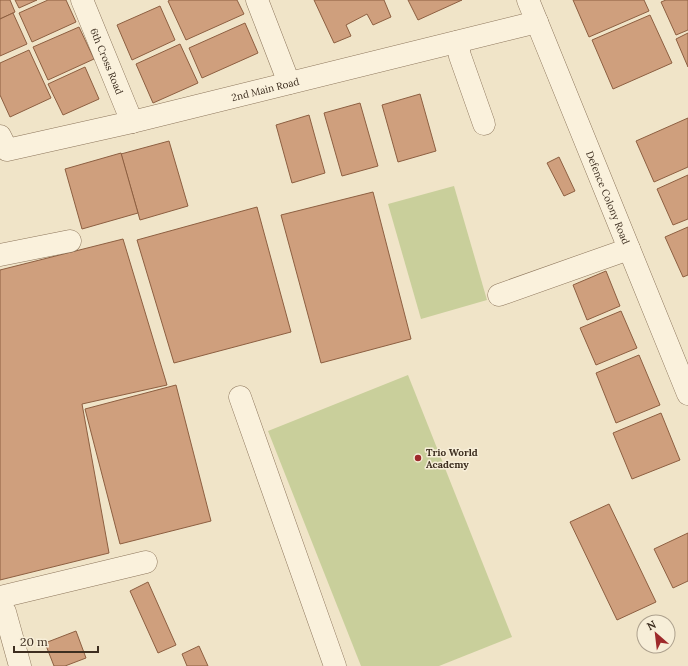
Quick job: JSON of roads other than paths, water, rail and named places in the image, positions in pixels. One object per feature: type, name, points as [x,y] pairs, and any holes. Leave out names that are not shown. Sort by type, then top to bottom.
[{"type":"street","name":"6th Cross Road","points":[[82,0],[132,122]]},
{"type":"street","points":[[257,0],[289,83]]},
{"type":"street","name":"Defence Colony Road","points":[[528,0],[688,394]]},
{"type":"street","name":"2nd Main Road","points":[[0,136],[7,150],[132,122],[537,22]]},
{"type":"street","points":[[457,42],[460,56],[484,124]]},
{"type":"street","points":[[0,255],[70,241]]},
{"type":"street","points":[[499,295],[629,249]]},
{"type":"street","points":[[240,397],[335,666]]},
{"type":"street","points":[[20,666],[2,604],[146,562]]},
{"type":"place","name":"Trio World Academy","points":[[418,458]]}]
